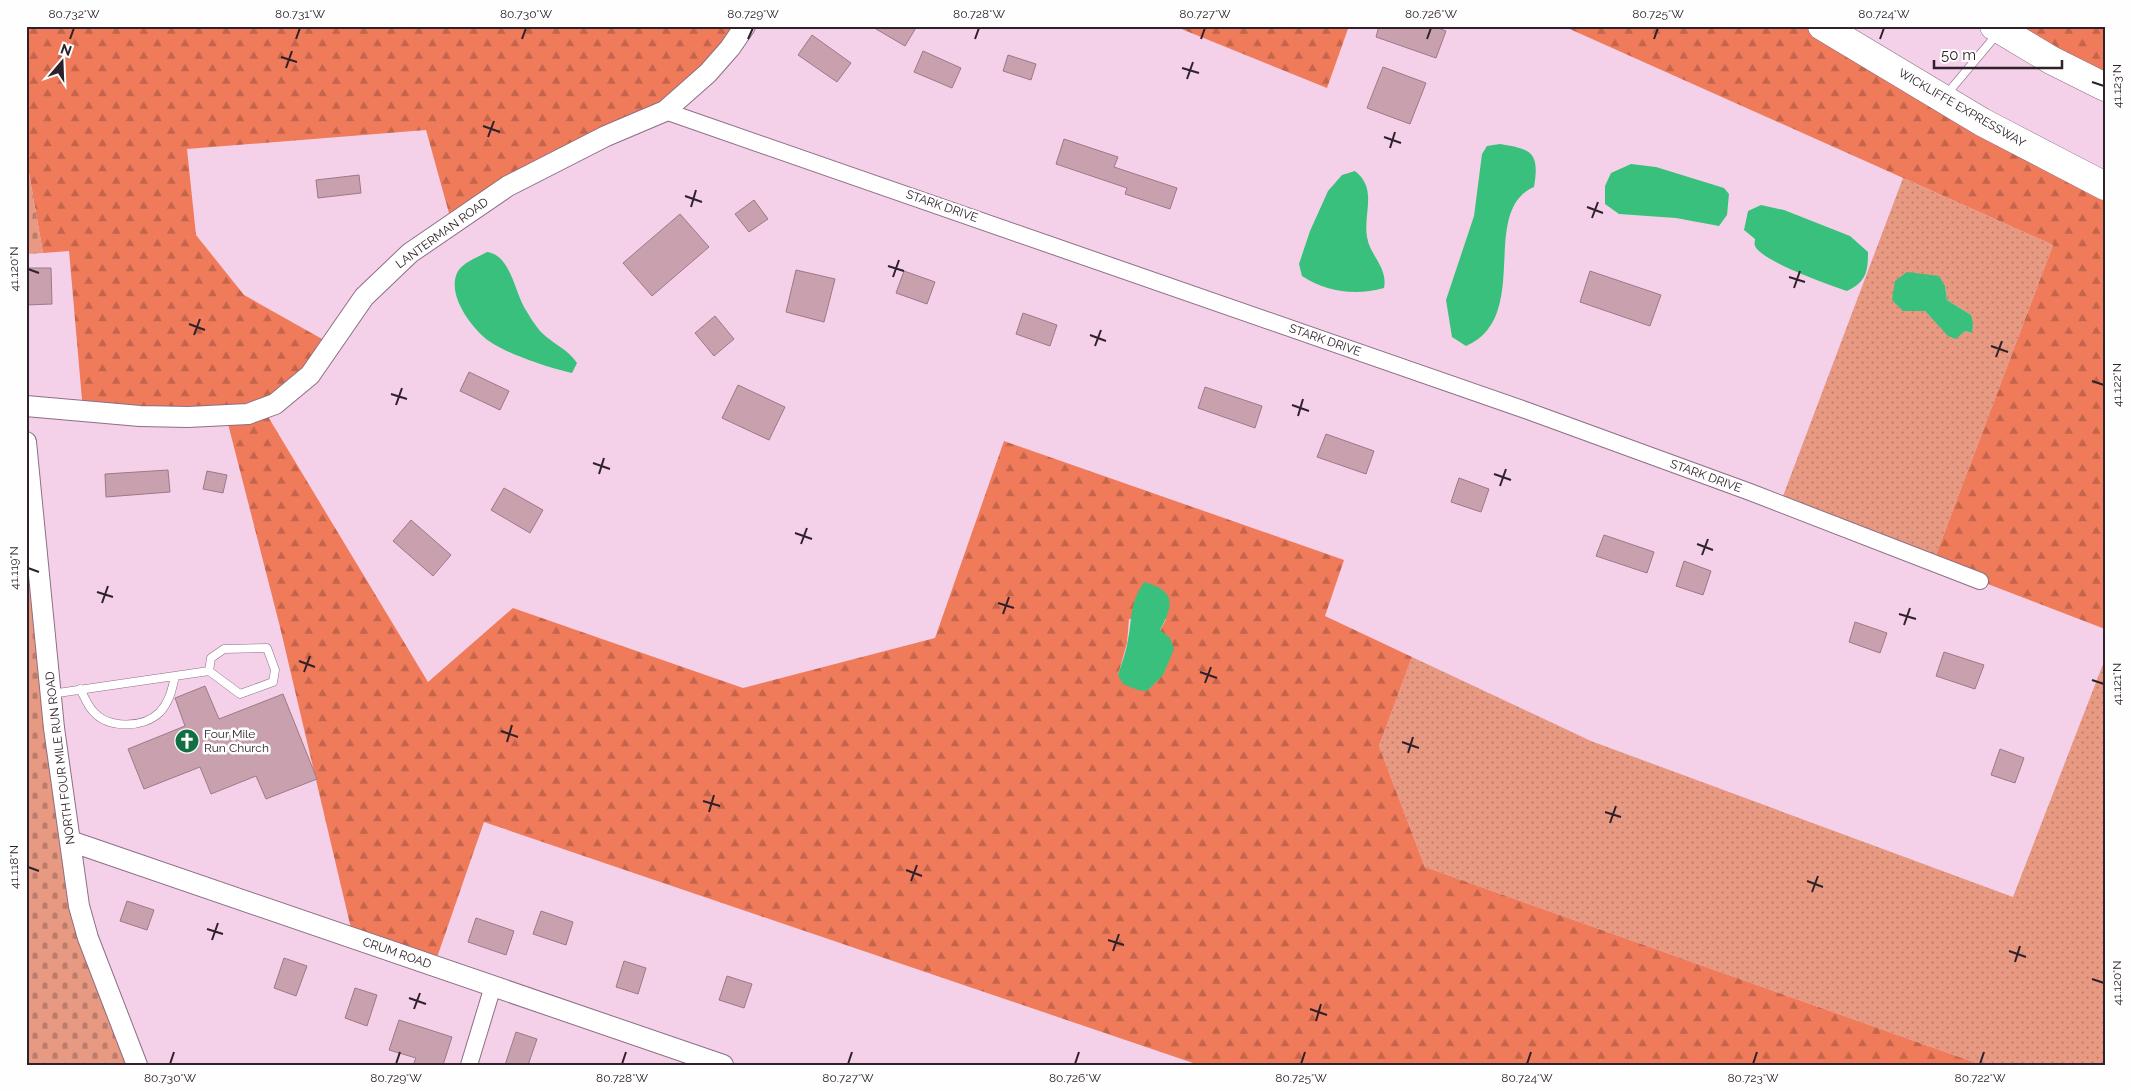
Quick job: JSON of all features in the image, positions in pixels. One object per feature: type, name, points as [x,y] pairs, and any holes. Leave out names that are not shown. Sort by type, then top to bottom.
[{"type":"highway","name":"WICKLIFFE EXPRESSWAY","points":[[1822,26],[1943,99],[2105,186]]},
{"type":"highway","points":[[1998,28],[2050,60],[2105,87]]},
{"type":"street","name":"LANTERMAN ROAD","points":[[26,406],[130,415],[188,417],[236,415],[264,410],[275,404],[310,375],[364,297],[410,253],[508,186],[606,136],[665,111],[708,72],[730,48],[745,26]]},
{"type":"street","name":"STARK DRIVE","points":[[665,111],[1528,411],[1750,492],[1980,581]]},
{"type":"street","name":"NORTH FOUR MILE RUN ROAD","points":[[26,442],[51,694],[79,906],[88,938],[138,1065]]},
{"type":"street","name":"CRUM ROAD","points":[[70,841],[723,1065]]},
{"type":"street","points":[[469,1065],[493,986]]},
{"type":"lane","points":[[1943,99],[1998,28]]},
{"type":"lane","points":[[51,694],[209,672],[240,694],[273,682],[275,670],[267,648],[224,649],[211,658],[209,672]]},
{"type":"lane","points":[[80,689],[92,711],[106,720],[125,725],[143,722],[159,713],[169,699],[175,676]]},
{"type":"green space","points":[[26,26],[745,26],[665,111],[452,224],[426,130],[187,149],[196,235],[244,295],[331,344],[264,410],[428,682],[513,608],[743,688],[935,638],[1004,441],[1344,560],[1325,616],[1412,657],[1379,746],[1425,867],[1982,1065],[1199,1065],[484,822],[434,966],[353,937],[280,627],[226,416],[83,411],[69,251],[43,253],[26,156]],"holes":[[[1129,619],[1166,619],[1160,631],[1118,675],[1127,643]]]},
{"type":"green space","points":[[1174,26],[1349,26],[1327,88]]},
{"type":"green space","points":[[1563,26],[1822,26],[2105,186],[2105,629],[1933,563],[2053,245]]},
{"type":"green space","points":[[1994,26],[2105,26],[2105,87]]},
{"type":"green space","points":[[26,156],[43,253],[26,254]]},
{"type":"green space","points":[[1903,178],[2053,245],[1933,563],[1780,504]],"holes":[[[1945,286],[1947,300],[1971,315],[1971,333],[1965,331],[1949,336],[1925,311]]]},
{"type":"green space","points":[[26,442],[79,906],[137,1065],[26,1065]]},
{"type":"green space","points":[[1412,657],[1591,741],[2013,897],[2105,659],[2105,1065],[1982,1065],[1425,867],[1379,746]]},
{"type":"shaded area","points":[[1500,144],[1519,148],[1531,154],[1536,166],[1534,187],[1518,200],[1509,218],[1502,289],[1497,312],[1486,332],[1466,346],[1452,337],[1446,300],[1474,216],[1482,154],[1487,146]]},
{"type":"shaded area","points":[[1631,164],[1656,167],[1724,188],[1729,194],[1727,215],[1719,226],[1676,218],[1619,214],[1605,204],[1605,186],[1611,173]]},
{"type":"shaded area","points":[[1355,171],[1362,178],[1368,193],[1367,237],[1385,281],[1384,288],[1363,292],[1341,291],[1321,286],[1302,276],[1299,264],[1310,231],[1328,191],[1342,175]]},
{"type":"shaded area","points":[[1761,205],[1784,210],[1850,236],[1868,252],[1865,276],[1858,284],[1847,291],[1797,272],[1770,259],[1760,252],[1755,246],[1755,239],[1744,230],[1748,211]]},
{"type":"shaded area","points":[[487,252],[495,254],[506,266],[520,300],[539,330],[569,354],[577,363],[572,373],[530,361],[508,352],[492,343],[469,321],[458,301],[455,280],[458,271],[464,265]]},
{"type":"shaded area","points":[[1907,272],[1939,276],[1945,286],[1947,300],[1971,315],[1973,323],[1972,333],[1965,331],[1956,339],[1948,336],[1925,311],[1903,311],[1892,300],[1895,281]]},
{"type":"shaded area","points":[[1144,582],[1167,594],[1170,606],[1160,630],[1170,638],[1174,649],[1163,675],[1147,691],[1138,690],[1123,684],[1118,675],[1127,645],[1135,598]]},
{"type":"building","points":[[871,26],[917,26],[905,46]]},
{"type":"building","points":[[1379,26],[1433,26],[1446,31],[1436,58],[1376,37]]},
{"type":"building","points":[[812,35],[851,63],[837,82],[798,55]]},
{"type":"building","points":[[923,51],[961,68],[952,88],[914,72]]},
{"type":"building","points":[[1008,55],[1036,64],[1031,80],[1003,71]]},
{"type":"building","points":[[1383,67],[1426,83],[1410,124],[1367,108]]},
{"type":"building","points":[[1064,139],[1118,157],[1114,167],[1177,188],[1170,209],[1125,194],[1127,188],[1056,164]]},
{"type":"building","points":[[359,175],[361,193],[318,198],[316,180]]},
{"type":"building","points":[[754,200],[768,219],[749,232],[735,214]]},
{"type":"building","points":[[680,214],[709,247],[652,296],[623,263]]},
{"type":"building","points":[[26,268],[51,268],[52,304],[26,305]]},
{"type":"building","points":[[796,270],[835,279],[824,322],[786,312]]},
{"type":"building","points":[[904,271],[935,282],[927,304],[896,293]]},
{"type":"building","points":[[1590,271],[1661,295],[1650,326],[1580,302]]},
{"type":"building","points":[[1023,313],[1057,325],[1050,346],[1016,334]]},
{"type":"building","points":[[715,316],[734,339],[714,356],[695,333]]},
{"type":"building","points":[[469,372],[509,391],[500,410],[460,391]]},
{"type":"building","points":[[738,385],[785,407],[769,440],[722,418]]},
{"type":"building","points":[[1205,387],[1262,406],[1255,428],[1198,408]]},
{"type":"building","points":[[1326,434],[1374,451],[1366,474],[1317,457]]},
{"type":"building","points":[[168,470],[170,492],[106,497],[105,474]]},
{"type":"building","points":[[207,471],[227,475],[223,493],[203,489]]},
{"type":"building","points":[[1459,478],[1489,489],[1481,512],[1451,502]]},
{"type":"building","points":[[504,488],[543,510],[530,533],[491,510]]},
{"type":"building","points":[[411,520],[451,555],[433,576],[393,541]]},
{"type":"building","points":[[1604,535],[1654,552],[1647,573],[1596,556]]},
{"type":"building","points":[[1684,561],[1711,571],[1703,595],[1676,586]]},
{"type":"building","points":[[1855,622],[1887,633],[1880,653],[1849,642]]},
{"type":"building","points":[[1944,652],[1984,665],[1975,689],[1936,676]]},
{"type":"building","name":"Four Mile Run Church","points":[[205,686],[219,719],[283,694],[317,779],[266,799],[256,776],[211,794],[200,767],[144,789],[128,749],[185,726],[175,698]]},
{"type":"building","points":[[2000,749],[2024,758],[2015,783],[1991,775]]},
{"type":"building","points":[[127,901],[154,910],[147,930],[120,921]]},
{"type":"building","points":[[541,911],[573,922],[566,945],[533,934]]},
{"type":"building","points":[[476,918],[514,931],[506,955],[468,942]]},
{"type":"building","points":[[284,958],[307,966],[296,996],[274,988]]},
{"type":"building","points":[[624,961],[646,968],[638,994],[616,987]]},
{"type":"building","points":[[727,976],[752,984],[744,1008],[719,1000]]},
{"type":"building","points":[[355,988],[377,995],[367,1026],[345,1018]]},
{"type":"building","points":[[399,1020],[452,1037],[443,1065],[413,1065],[416,1058],[389,1050]]},
{"type":"building","points":[[516,1032],[537,1039],[528,1065],[505,1065]]},
{"type":"place","name":"Four Mile Run Church","points":[[187,741]]}]
